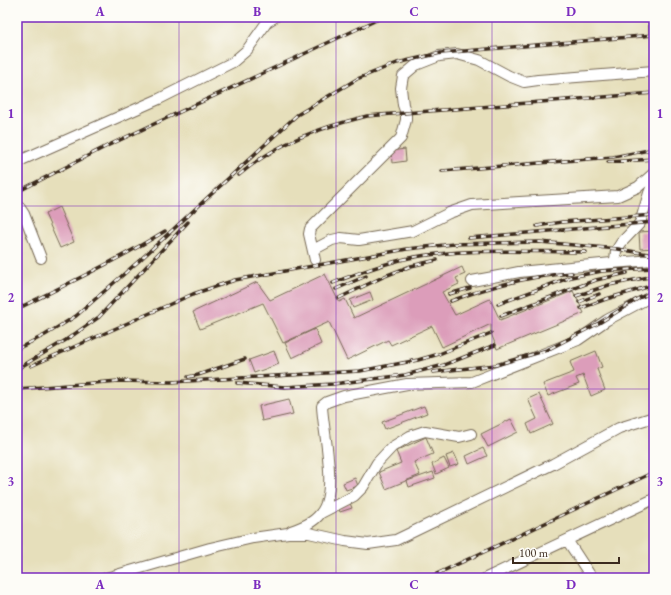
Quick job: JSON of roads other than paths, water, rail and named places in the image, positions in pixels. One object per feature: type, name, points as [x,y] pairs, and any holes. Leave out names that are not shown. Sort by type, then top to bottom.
[{"type":"street","points":[[17,162],[159,99],[233,62],[246,50],[267,22],[275,17]]},
{"type":"street","points":[[654,71],[524,82],[480,60],[457,54],[439,56],[416,65],[404,76],[401,88],[403,105],[406,113],[406,120],[401,138],[310,229],[309,234],[314,255],[332,240],[341,238],[359,240],[413,230],[449,213],[472,205],[618,196],[638,188],[654,173]]},
{"type":"street","points":[[612,263],[615,260],[616,251],[621,243],[640,223],[654,181]]},
{"type":"street","points":[[17,206],[24,214],[41,258]]},
{"type":"street","points":[[472,281],[519,272],[654,260]]},
{"type":"street","points":[[321,513],[326,501],[328,489],[328,449],[322,406],[327,402],[344,396],[408,384],[472,382],[578,340],[607,320],[654,295]]},
{"type":"street","points":[[106,578],[210,548],[252,538],[288,533],[309,533],[345,541],[368,544],[396,540],[553,464],[620,428],[654,417]]},
{"type":"street","points":[[288,533],[312,522],[321,513],[354,496],[363,487],[377,463],[392,447],[410,436],[425,431],[459,437],[471,434]]},
{"type":"street","points":[[486,578],[654,499]]},
{"type":"street","points":[[567,540],[592,578]]},
{"type":"railway","points":[[17,192],[107,146],[383,17]]},
{"type":"railway","points":[[17,349],[45,335],[76,316],[140,260],[297,115],[357,79],[397,63],[441,53],[654,35]]},
{"type":"railway","points":[[239,175],[254,163],[284,145],[316,131],[367,116],[654,93]]},
{"type":"railway","points":[[442,171],[613,157],[654,149]]},
{"type":"railway","points":[[608,162],[654,159]]},
{"type":"railway","points":[[537,226],[562,222],[654,215]]},
{"type":"railway","points":[[17,369],[66,340],[99,317],[188,222]]},
{"type":"railway","points":[[469,238],[654,222]]},
{"type":"railway","points":[[17,309],[111,262],[165,231]]},
{"type":"railway","points":[[31,366],[193,294],[235,280],[407,249],[454,244],[540,242],[618,249],[654,255]]},
{"type":"railway","points":[[333,283],[389,263],[430,255],[497,251],[586,252]]},
{"type":"railway","points":[[339,298],[385,276],[411,266],[437,260]]},
{"type":"railway","points":[[498,304],[571,277],[602,271],[653,268]]},
{"type":"railway","points":[[451,301],[510,282],[556,274],[572,273]]},
{"type":"railway","points":[[501,316],[596,280],[627,273]]},
{"type":"railway","points":[[336,289],[366,276]]},
{"type":"railway","points":[[576,296],[609,285],[654,276]]},
{"type":"railway","points":[[581,308],[654,285]]},
{"type":"railway","points":[[449,294],[470,288]]},
{"type":"railway","points":[[433,372],[496,365],[547,350],[599,323],[639,298],[654,292]]},
{"type":"railway","points":[[579,302],[599,294]]},
{"type":"railway","points":[[17,389],[119,381],[171,382],[360,371],[418,360],[439,354],[491,333]]},
{"type":"railway","points":[[237,383],[285,387],[333,384],[405,375],[444,365],[495,345]]},
{"type":"railway","points":[[188,377],[245,359]]},
{"type":"railway","points":[[428,578],[654,472]]}]
